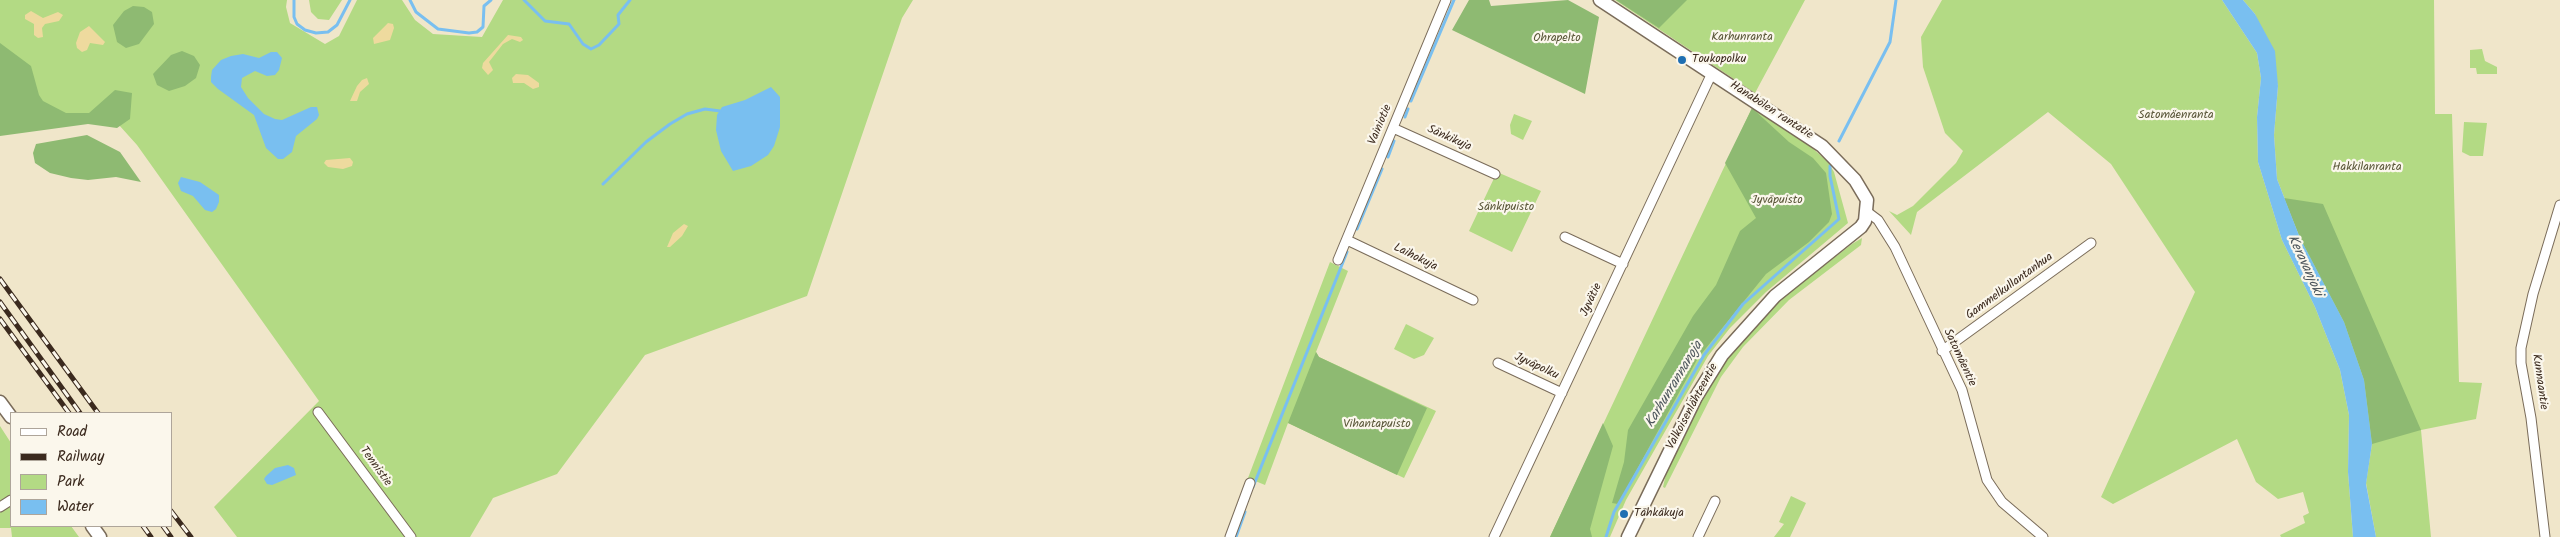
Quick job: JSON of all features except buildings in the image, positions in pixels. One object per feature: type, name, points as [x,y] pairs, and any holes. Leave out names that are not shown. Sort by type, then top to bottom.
[{"type":"street","name":"Vainiotie","points":[[1338,260],[1446,0]]},
{"type":"street","name":"Hanabölen rantatie","points":[[1600,0],[1822,146],[1855,180],[1867,200],[1866,211]]},
{"type":"street","name":"Jyvätie","points":[[1494,537],[1712,73]]},
{"type":"street","name":"Sänkikuja","points":[[1393,128],[1495,174]]},
{"type":"street","name":"Kunnaantie","points":[[2544,537],[2531,418],[2521,355],[2533,294],[2560,204]]},
{"type":"street","name":"Satomäentie","points":[[1866,211],[1878,220],[1895,247],[1942,351],[1962,390],[1987,480],[2002,502],[2043,537]]},
{"type":"street","name":"Valkoisenlähteentie","points":[[1628,537],[1696,397],[1722,355],[1775,296],[1861,227],[1866,211]]},
{"type":"street","points":[[1565,237],[1623,264]]},
{"type":"street","name":"Laihokuja","points":[[1347,240],[1473,300]]},
{"type":"street","name":"Gammelkullantanhua","points":[[1942,351],[2091,243]]},
{"type":"street","name":"Jyväpolku","points":[[1498,363],[1562,393]]},
{"type":"street","points":[[0,402],[10,416]]},
{"type":"street","name":"Tennistie","points":[[318,412],[411,537]]},
{"type":"street","points":[[1230,537],[1250,482]]},
{"type":"street","points":[[1698,537],[1715,502]]},
{"type":"green space","points":[[0,0],[287,0],[286,7],[290,23],[325,44],[339,36],[357,0],[402,0],[415,20],[433,34],[482,37],[503,0],[913,0],[902,18],[807,296],[645,355],[557,474],[493,498],[470,537],[237,537],[214,507],[319,401],[137,145],[119,125],[90,122],[0,125]]},
{"type":"green space","points":[[309,0],[342,0],[329,20],[318,19],[311,12]]},
{"type":"green space","name":"Ohrapelto","points":[[1469,0],[1489,0],[1491,6],[1568,0],[1599,17],[1585,94],[1452,30]]},
{"type":"green space","name":"Karhunranta","points":[[1615,0],[1805,0],[1755,93]]},
{"type":"green space","points":[[1616,0],[1687,0],[1659,28]]},
{"type":"green space","name":"Satomäenranta","points":[[1942,0],[2222,0],[2257,53],[2261,78],[2257,117],[2258,162],[2282,240],[2315,307],[2340,370],[2349,415],[2348,472],[2353,537],[2281,537],[2280,535],[2305,523],[2303,516],[2309,513],[2303,492],[2278,499],[2256,482],[2237,439],[2113,504],[2101,497],[2195,292],[2111,164],[2048,112],[1917,212],[1911,235],[1889,211],[1897,215],[1913,206],[1956,163],[1963,151],[1945,133],[1923,67],[1921,37]]},
{"type":"green space","name":"Hakkilanranta","points":[[2243,0],[2434,0],[2435,114],[2452,114],[2459,382],[2482,383],[2476,419],[2421,430],[2431,537],[2376,537],[2366,483],[2372,444],[2300,238],[2277,179],[2274,135],[2278,86],[2255,14]]},
{"type":"green space","points":[[133,6],[144,7],[152,12],[154,24],[139,44],[126,48],[117,42],[113,25],[124,11]]},
{"type":"green space","points":[[0,43],[31,66],[39,95],[43,101],[66,113],[89,113],[115,90],[132,93],[130,119],[117,128],[88,124],[0,136]]},
{"type":"green space","points":[[2482,49],[2485,61],[2497,67],[2497,74],[2477,74],[2476,68],[2470,68],[2470,50]]},
{"type":"green space","points":[[182,51],[194,56],[200,65],[196,78],[185,86],[169,91],[157,85],[153,74],[171,55]]},
{"type":"green space","name":"Jyväpuisto","points":[[1752,108],[1801,138],[1828,162],[1834,172],[1848,223],[1766,292],[1730,328],[1708,356],[1626,500],[1610,537],[1550,537]]},
{"type":"green space","points":[[1752,108],[1789,142],[1813,158],[1826,173],[1832,214],[1829,222],[1809,242],[1766,274],[1698,358],[1618,504],[1612,503],[1624,462],[1628,430],[1693,316],[1716,285],[1740,231],[1756,218],[1725,163]]},
{"type":"green space","points":[[1514,114],[1532,121],[1523,140],[1511,134],[1510,125]]},
{"type":"green space","points":[[2464,122],[2487,123],[2483,156],[2470,156],[2462,152]]},
{"type":"green space","points":[[87,135],[120,152],[141,182],[116,177],[88,180],[71,178],[50,173],[35,163],[33,153],[36,144]]},
{"type":"green space","name":"Sänkipuisto","points":[[1497,172],[1541,191],[1512,252],[1469,231]]},
{"type":"green space","points":[[2284,198],[2323,204],[2421,430],[2372,444],[2364,380],[2344,322],[2300,238]]},
{"type":"green space","points":[[1862,238],[1861,245],[1789,300],[1743,347],[1721,377],[1665,488],[1663,487],[1666,474],[1696,410],[1733,349],[1779,300]]},
{"type":"green space","name":"Vihantapuisto","points":[[1330,262],[1348,271],[1316,352],[1319,357],[1436,411],[1404,478],[1288,423],[1265,485],[1248,478]]},
{"type":"green space","points":[[1406,324],[1434,338],[1424,355],[1414,359],[1394,349]]},
{"type":"green space","name":"Vihantapuisto","points":[[1316,352],[1319,357],[1427,408],[1397,475],[1288,423]]},
{"type":"green space","points":[[1603,423],[1613,446],[1590,529],[1592,537],[1550,537]]},
{"type":"green space","points":[[0,426],[10,441],[10,527],[72,527],[79,537],[12,537],[11,528],[0,528]]},
{"type":"green space","points":[[1791,496],[1806,503],[1790,537],[1774,537],[1784,524],[1779,522]]},
{"type":"sand","points":[[31,11],[43,18],[58,12],[63,15],[59,21],[45,24],[42,28],[43,37],[38,38],[34,35],[34,24],[25,19],[25,15]]},
{"type":"sand","points":[[388,23],[393,24],[394,28],[390,40],[374,44],[373,38]]},
{"type":"sand","points":[[89,26],[105,42],[103,45],[90,43],[87,50],[82,52],[77,48],[76,43],[80,32]]},
{"type":"sand","points":[[508,35],[521,37],[523,40],[520,42],[512,39],[503,44],[489,62],[493,70],[488,75],[482,68],[483,63]]},
{"type":"sand","points":[[516,74],[528,75],[539,83],[539,87],[533,89],[524,83],[513,83],[512,78]]},
{"type":"sand","points":[[367,78],[369,84],[360,92],[357,101],[350,101],[357,86],[362,80]]},
{"type":"sand","points":[[350,158],[353,162],[352,166],[343,169],[328,167],[324,163],[326,160]]},
{"type":"sand","points":[[684,224],[688,226],[682,236],[670,247],[667,247],[673,233]]},
{"type":"water","name":"Keravanjoki","points":[[2222,0],[2243,0],[2255,14],[2275,51],[2278,86],[2274,135],[2277,179],[2300,238],[2344,322],[2364,380],[2372,444],[2366,484],[2376,537],[2353,537],[2348,472],[2349,415],[2340,370],[2315,307],[2282,240],[2258,162],[2257,117],[2261,78],[2257,53]]},
{"type":"water","points":[[271,52],[277,52],[282,58],[279,70],[275,75],[267,76],[255,71],[242,78],[241,87],[248,98],[264,114],[275,119],[282,120],[311,107],[317,107],[319,115],[317,119],[296,136],[292,152],[283,159],[278,159],[266,148],[254,115],[211,82],[212,70],[221,60],[243,54],[259,58]]},
{"type":"water","points":[[771,87],[780,97],[780,127],[774,146],[768,155],[751,166],[733,171],[721,151],[716,130],[717,115],[722,107],[745,100]]},
{"type":"water","points":[[181,177],[200,182],[219,195],[216,209],[212,212],[205,210],[193,196],[181,191],[178,183]]},
{"type":"water","points":[[288,465],[294,468],[296,475],[272,485],[267,484],[264,479],[266,476],[275,468]]},
{"type":"waterway","points":[[294,0],[294,17],[297,24],[305,30],[316,33],[328,32],[337,25],[350,0]]},
{"type":"waterway","points":[[410,0],[416,12],[438,29],[469,33],[477,32],[483,27],[484,6],[491,0]]},
{"type":"waterway","points":[[524,0],[545,21],[569,24],[583,44],[591,49],[599,45],[619,24],[618,15],[630,0]]},
{"type":"waterway","points":[[1411,101],[1454,0]]},
{"type":"waterway","name":"Karhunrannanoja","points":[[1839,141],[1890,42],[1896,0]]},
{"type":"waterway","points":[[603,184],[646,142],[670,124],[687,114],[705,109],[720,111]]},
{"type":"waterway","points":[[1405,117],[1408,109]]},
{"type":"waterway","points":[[1388,157],[1394,141]]},
{"type":"waterway","name":"Karhunrannanoja","points":[[1606,537],[1614,512],[1704,355],[1743,304],[1839,219],[1830,176],[1830,166]]},
{"type":"waterway","points":[[1357,229],[1382,169]]},
{"type":"waterway","points":[[1253,487],[1347,252]]},
{"type":"waterway","points":[[1236,537],[1245,512]]},
{"type":"railway","points":[[0,279],[97,412]]},
{"type":"railway","points":[[0,302],[79,412]]},
{"type":"railway","points":[[0,319],[68,412]]},
{"type":"railway","points":[[172,512],[191,537]]},
{"type":"railway","points":[[144,527],[151,537]]},
{"type":"railway","points":[[164,527],[171,537]]},
{"type":"place","name":"Toukopolku","points":[[1682,60]]},
{"type":"place","name":"Tähkäkuja","points":[[1624,514]]}]
